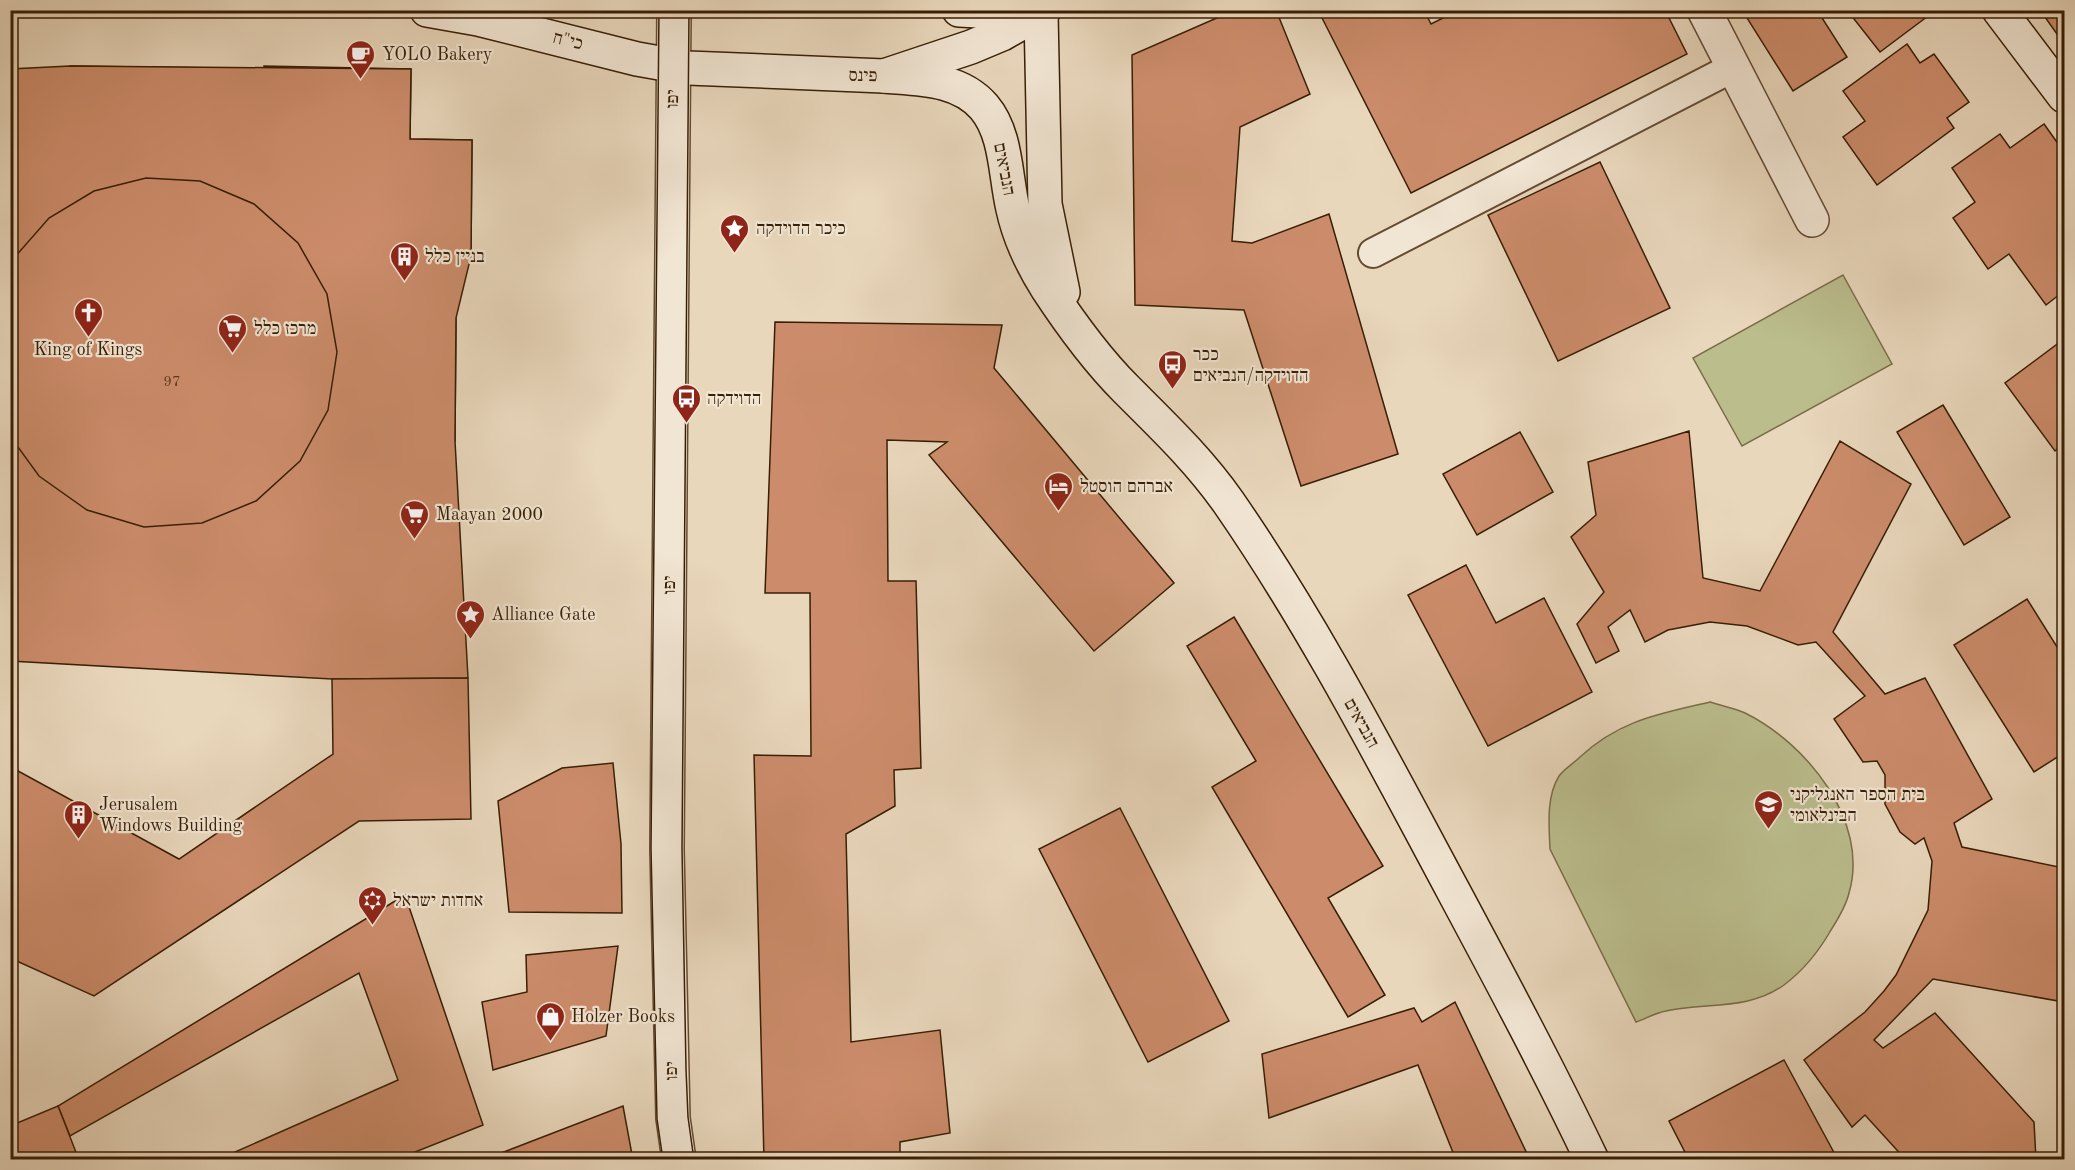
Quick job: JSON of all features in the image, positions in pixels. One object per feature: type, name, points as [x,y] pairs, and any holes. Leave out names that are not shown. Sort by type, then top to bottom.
[{"type":"street","name":"כי\"ח","points":[[427,10],[478,19],[673,66]]},
{"type":"street","name":"יפו","points":[[674,10],[667,849],[672,1118],[679,1160]]},
{"type":"street","points":[[958,10],[1043,12]]},
{"type":"street","points":[[1704,10],[1812,220]]},
{"type":"street","points":[[1999,10],[2064,96]]},
{"type":"street","name":"פינס","points":[[673,66],[718,71],[884,76],[970,47],[1043,12]]},
{"type":"street","name":"הנביאים","points":[[1043,12],[1045,204],[1058,274],[1073,325]]},
{"type":"street","name":"הנביאים","points":[[884,76],[948,84],[961,88],[984,107],[1003,148],[1011,203],[1024,244],[1046,286],[1073,325],[1124,387],[1198,464],[1226,499],[1273,571],[1371,738],[1542,1056],[1592,1160]]},
{"type":"lane","points":[[1373,253],[1734,67]]},
{"type":"green space","points":[[1843,275],[1892,364],[1742,446],[1693,358]]},
{"type":"green space","points":[[1710,702],[1741,711],[1768,726],[1810,764],[1828,787],[1841,812],[1850,839],[1853,866],[1849,893],[1842,912],[1811,960],[1784,985],[1756,999],[1681,1008],[1658,1013],[1636,1022],[1550,849],[1549,812],[1552,793],[1559,776],[1610,734],[1641,720]]},
{"type":"building","points":[[1235,10],[1276,10],[1310,94],[1240,127],[1232,241],[1252,243],[1329,214],[1398,454],[1301,486],[1244,310],[1135,305],[1132,55]]},
{"type":"building","points":[[1318,10],[1424,10],[1431,24],[1459,10],[1665,10],[1687,54],[1411,193]]},
{"type":"building","points":[[1742,10],[1817,10],[1847,57],[1793,91]]},
{"type":"building","points":[[1847,10],[1936,10],[1880,52]]},
{"type":"building","points":[[2040,10],[2064,10],[2064,44]]},
{"type":"building","points":[[1907,44],[1920,63],[1934,54],[1969,102],[1947,118],[1954,128],[1877,185],[1843,137],[1865,121],[1843,91]]},
{"type":"building","name":"בניין כלל","points":[[70,66],[218,68],[218,94],[263,95],[264,66],[411,69],[410,139],[472,140],[471,256],[429,255],[428,317],[456,318],[455,441],[425,440],[425,475],[374,474],[374,431],[342,430],[342,306],[379,306],[379,244],[269,241],[270,162],[197,161],[200,181],[197,216],[68,214]]},
{"type":"building","name":"מרכז כלל","points":[[70,66],[411,69],[410,139],[472,140],[471,256],[456,318],[455,441],[468,678],[332,679],[10,661],[10,69]]},
{"type":"building","points":[[2044,124],[2064,152],[2064,291],[2046,305],[2009,254],[1988,269],[1953,218],[1975,202],[1952,168],[2000,134],[2010,148]]},
{"type":"building","points":[[1600,162],[1670,308],[1558,361],[1488,215]]},
{"type":"building","points":[[146,178],[200,181],[254,204],[298,243],[327,294],[337,352],[328,410],[300,461],[256,501],[202,523],[144,527],[87,510],[39,476],[10,436],[10,266],[14,258],[49,218],[94,191]]},
{"type":"building","points":[[775,322],[1002,325],[994,368],[1174,583],[1094,651],[929,455],[947,442],[887,440],[888,581],[916,581],[921,768],[894,770],[895,806],[846,834],[851,1042],[940,1030],[950,1133],[900,1142],[900,1160],[764,1160],[754,755],[811,756],[810,593],[765,593]]},
{"type":"building","points":[[2064,339],[2064,443],[2055,451],[2005,383]]},
{"type":"building","points":[[1943,405],[2010,517],[1964,545],[1897,432]]},
{"type":"building","name":"בית הספר האנגליקני הבינלאומי","points":[[1689,431],[1703,578],[1760,591],[1840,441],[1911,484],[1833,632],[1885,694],[1925,678],[1992,799],[1954,823],[1962,847],[2064,868],[2064,1002],[1933,979],[1874,1040],[1883,1048],[1935,1013],[2034,1122],[2036,1160],[1906,1160],[1865,1115],[1852,1127],[1804,1060],[1865,1012],[1884,991],[1896,975],[1928,910],[1932,861],[1924,838],[1915,844],[1900,832],[1885,804],[1885,775],[1877,761],[1863,762],[1834,719],[1865,696],[1816,642],[1798,645],[1747,626],[1710,622],[1668,630],[1645,642],[1630,610],[1608,627],[1619,651],[1596,663],[1577,624],[1604,592],[1571,537],[1596,515],[1588,462]]},
{"type":"building","points":[[1520,432],[1553,492],[1477,535],[1443,474]]},
{"type":"building","points":[[1466,565],[1496,623],[1544,598],[1592,692],[1488,746],[1408,595]]},
{"type":"building","points":[[2027,599],[2064,658],[2064,758],[2062,754],[2034,772],[1954,645]]},
{"type":"building","points":[[1234,617],[1383,866],[1328,898],[1385,995],[1348,1017],[1212,787],[1256,761],[1187,646]]},
{"type":"building","name":"Jerusalem Windows Building","points":[[468,678],[471,819],[359,821],[94,996],[10,958],[10,740],[18,771],[179,859],[333,754],[332,679]]},
{"type":"building","points":[[613,763],[621,844],[622,913],[509,912],[498,801],[562,768]]},
{"type":"building","points":[[1120,808],[1229,1021],[1148,1062],[1039,849]]},
{"type":"building","points":[[405,895],[483,1125],[395,1160],[217,1160],[398,1080],[359,973],[70,1136],[58,1106]]},
{"type":"building","points":[[618,946],[606,1036],[493,1070],[482,1002],[527,992],[526,955]]},
{"type":"building","points":[[1455,1002],[1530,1160],[1456,1160],[1418,1065],[1269,1118],[1262,1054],[1414,1008],[1422,1022]]},
{"type":"building","points":[[1784,1060],[1838,1160],[1739,1160],[1736,1155],[1727,1160],[1689,1160],[1669,1121]]},
{"type":"building","points":[[58,1106],[79,1160],[10,1160],[10,1126]]},
{"type":"building","points":[[623,1106],[633,1160],[483,1160]]},
{"type":"tram line","points":[[659,10],[651,848],[657,1119],[663,1160]]},
{"type":"tram line","points":[[689,10],[682,848],[686,1069],[688,1117],[694,1160]]},
{"type":"place","name":"YOLO Bakery","points":[[361,80]]},
{"type":"place","name":"כיכר הדוידקה","points":[[735,254]]},
{"type":"place","name":"בניין כלל","points":[[404,282]]},
{"type":"place","name":"King of Kings","points":[[88,338]]},
{"type":"place","name":"מרכז כלל","points":[[233,354]]},
{"type":"place","name":"ככר הדוידקה/הנביאים","points":[[1172,390]]},
{"type":"place","name":"הדוידקה","points":[[686,424]]},
{"type":"place","name":"אברהם הוסטל","points":[[1059,512]]},
{"type":"place","name":"Maayan 2000","points":[[415,540]]},
{"type":"place","name":"Alliance Gate","points":[[470,640]]},
{"type":"place","name":"בית הספר האנגליקני הבינלאומי","points":[[1769,830]]},
{"type":"place","name":"Jerusalem Windows Building","points":[[78,840]]},
{"type":"place","name":"אחדות ישראל","points":[[372,926]]},
{"type":"place","name":"Holzer Books","points":[[550,1042]]}]
